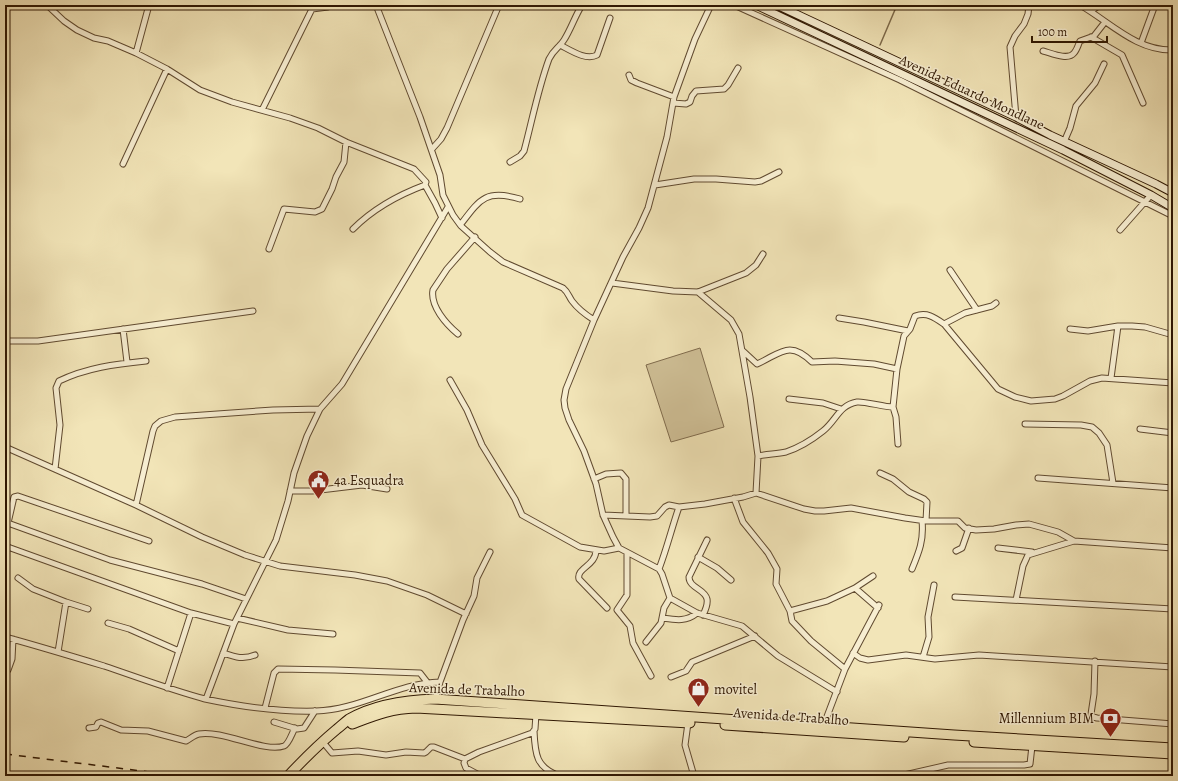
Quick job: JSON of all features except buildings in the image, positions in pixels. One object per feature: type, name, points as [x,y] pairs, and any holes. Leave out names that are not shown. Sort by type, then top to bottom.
[{"type":"highway","name":"Avenida de Trabalho","points":[[322,742],[339,728],[396,709],[434,704],[1100,746],[1173,754]]},
{"type":"highway","name":"Avenida de Trabalho","points":[[493,707],[536,714],[576,712]]},
{"type":"highway","name":"Avenida de Trabalho","points":[[640,716],[688,722],[720,722]]},
{"type":"highway","name":"Avenida de Trabalho","points":[[945,737],[1032,746],[1173,748]]},
{"type":"highway","points":[[288,776],[302,760],[322,742]]},
{"type":"main road","name":"Avenida Eduardo Mondlane","points":[[756,5],[1063,150],[1151,195],[1173,208]]},
{"type":"main road","name":"Avenida Eduardo Mondlane","points":[[777,5],[1016,117],[1064,142],[1173,193]]},
{"type":"street","points":[[47,5],[64,21],[77,30],[94,38],[108,41],[136,53],[167,69],[200,90],[232,102],[318,128],[346,142],[414,170],[426,182],[425,185],[442,218]]},
{"type":"street","points":[[136,53],[149,5]]},
{"type":"street","points":[[262,110],[313,7],[328,7],[335,5]]},
{"type":"street","points":[[376,5],[393,45],[432,150],[440,175],[443,195],[453,216],[490,252],[503,262],[564,288],[568,292],[576,307],[594,320]]},
{"type":"street","points":[[432,150],[447,128],[499,5]]},
{"type":"street","points":[[510,162],[520,156],[524,151],[549,60],[554,50],[560,45],[566,36],[582,5]]},
{"type":"street","points":[[711,5],[696,39],[674,97],[667,137],[648,208],[640,228],[623,258],[594,320],[566,389],[564,400],[565,408],[594,478],[603,515],[619,548],[659,568],[670,598],[697,614],[732,622],[742,626],[778,656],[838,692]]},
{"type":"street","points":[[734,5],[900,80],[1173,216]]},
{"type":"street","points":[[1016,117],[1010,47],[1015,36],[1024,24],[1028,14],[1029,5]]},
{"type":"street","points":[[1080,5],[1117,31],[1141,43],[1155,49],[1173,50]]},
{"type":"street","points":[[1091,12],[1100,5]]},
{"type":"street","points":[[1141,43],[1155,5]]},
{"type":"street","points":[[560,45],[586,56],[594,56],[597,54],[610,18]]},
{"type":"street","points":[[1043,50],[1065,57],[1069,56],[1075,53],[1080,42],[1091,37],[1105,22]]},
{"type":"street","points":[[1091,37],[1122,56],[1143,103]]},
{"type":"street","points":[[1064,142],[1070,128],[1076,106],[1094,83],[1104,64]]},
{"type":"street","points":[[673,103],[686,104],[690,102],[696,91],[724,89],[738,68]]},
{"type":"street","points":[[123,164],[167,69]]},
{"type":"street","points":[[629,75],[631,80],[637,83],[674,97]]},
{"type":"street","points":[[269,249],[284,209],[315,212],[322,209],[332,189],[336,176],[344,162],[346,142]]},
{"type":"street","points":[[655,185],[694,179],[754,182],[761,181],[779,172]]},
{"type":"street","points":[[353,229],[365,217],[397,197],[425,185]]},
{"type":"street","points":[[460,224],[483,198],[496,195],[520,199]]},
{"type":"street","points":[[1120,230],[1151,195]]},
{"type":"street","points":[[206,699],[234,624],[276,540],[294,473],[307,436],[320,409],[342,384],[448,207]]},
{"type":"street","points":[[458,334],[447,324],[441,315],[435,305],[432,293],[444,274],[474,237]]},
{"type":"street","points":[[612,283],[672,291],[698,292],[746,273],[756,265],[763,254]]},
{"type":"street","points":[[950,270],[977,310]]},
{"type":"street","points":[[698,292],[731,320],[737,328],[739,334],[743,351],[758,456],[756,493]]},
{"type":"street","points":[[944,324],[966,313],[992,306],[996,303]]},
{"type":"street","points":[[5,341],[38,341],[253,311]]},
{"type":"street","points":[[898,444],[896,417],[893,407],[897,369],[904,336],[910,329],[915,316],[923,314],[934,316],[944,324],[998,389],[1015,397],[1031,401],[1055,399],[1096,379],[1111,378],[1173,383]]},
{"type":"street","points":[[839,318],[908,332]]},
{"type":"street","points":[[1111,378],[1118,326]]},
{"type":"street","points":[[1070,330],[1088,330],[1118,326],[1145,328],[1173,335]]},
{"type":"street","points":[[124,329],[127,362]]},
{"type":"street","points":[[743,351],[757,364],[782,351],[793,349],[805,355],[812,362],[835,361],[880,365],[897,369]]},
{"type":"street","points":[[55,469],[60,425],[56,388],[57,383],[64,378],[107,365],[146,361]]},
{"type":"street","points":[[450,380],[467,410],[482,445],[515,498],[522,515],[580,547],[604,551],[619,548]]},
{"type":"street","points":[[789,399],[823,403],[841,409]]},
{"type":"street","points":[[758,456],[786,452],[795,448],[823,431],[841,409],[858,401],[883,407],[893,407]]},
{"type":"street","points":[[136,506],[153,431],[155,426],[161,421],[175,417],[240,412],[320,409]]},
{"type":"street","points":[[1025,424],[1081,425],[1092,427],[1099,433],[1107,445],[1113,483]]},
{"type":"street","points":[[1140,429],[1173,433]]},
{"type":"street","points":[[5,447],[202,537],[245,555],[280,566],[355,575],[387,581],[427,595],[466,614]]},
{"type":"street","points":[[594,478],[606,474],[621,473],[624,476],[626,479],[626,516]]},
{"type":"street","points":[[880,473],[893,479],[910,492],[927,502],[922,546],[912,569]]},
{"type":"street","points":[[1038,478],[1173,488]]},
{"type":"street","points":[[290,491],[362,486],[387,489]]},
{"type":"street","points":[[603,515],[657,516],[665,507],[669,505],[679,507],[705,504],[756,493],[804,509],[824,511],[850,508],[924,521],[958,521],[965,528],[994,529],[1029,524],[1058,532],[1074,541]]},
{"type":"street","points":[[148,541],[18,496],[14,497],[7,523],[110,560],[202,584],[246,599]]},
{"type":"street","points":[[734,498],[743,522],[768,553],[777,569],[776,584],[790,611],[792,621],[810,641],[845,669]]},
{"type":"street","points":[[659,568],[667,548],[679,507]]},
{"type":"street","points":[[956,551],[962,548],[969,528]]},
{"type":"street","points":[[703,616],[708,601],[707,597],[689,580],[689,577],[707,540]]},
{"type":"street","points":[[998,548],[1032,552],[1047,550],[1074,541],[1173,548]]},
{"type":"street","points":[[5,546],[191,613],[234,624]]},
{"type":"street","points":[[596,550],[596,556],[593,562],[580,572],[578,576],[579,579],[607,608]]},
{"type":"street","points":[[434,704],[440,682],[474,596],[477,578],[490,552]]},
{"type":"street","points":[[1016,600],[1023,566],[1028,555],[1032,552]]},
{"type":"street","points":[[628,553],[628,592],[617,610],[630,626],[633,643],[650,676]]},
{"type":"street","points":[[698,557],[716,568],[731,580]]},
{"type":"street","points":[[790,611],[827,600],[855,588],[873,576]]},
{"type":"street","points":[[18,578],[33,589],[88,609]]},
{"type":"street","points":[[923,657],[929,637],[928,617],[934,585]]},
{"type":"street","points":[[822,729],[838,692],[845,669],[879,606],[855,588]]},
{"type":"street","points":[[955,596],[1173,609]]},
{"type":"street","points":[[646,642],[658,628],[664,608],[670,598]]},
{"type":"street","points":[[58,652],[66,602]]},
{"type":"street","points":[[168,688],[191,613]]},
{"type":"street","points":[[662,618],[679,621],[685,620],[697,614]]},
{"type":"street","points":[[238,618],[288,630],[333,634]]},
{"type":"street","points":[[108,623],[129,629],[179,650]]},
{"type":"street","points":[[671,677],[686,671],[692,662],[755,636]]},
{"type":"street","points":[[5,637],[58,652],[206,699],[265,708],[315,711],[342,708],[404,687],[427,682],[440,682]]},
{"type":"street","points":[[8,670],[12,659],[12,639]]},
{"type":"street","points":[[223,653],[239,658],[248,658],[256,655]]},
{"type":"street","points":[[853,653],[860,658],[868,660],[906,655],[940,659],[979,655],[1173,667]]},
{"type":"street","points":[[1095,662],[1094,694],[1091,714],[1093,717],[1173,724]]},
{"type":"street","points":[[265,708],[274,673],[278,669],[420,673],[427,682]]},
{"type":"street","points":[[274,722],[295,728],[304,728],[315,711]]},
{"type":"street","points":[[536,714],[534,731],[535,748],[540,763],[549,772],[560,776]]},
{"type":"street","points":[[90,728],[96,727],[98,723],[101,722],[121,730],[148,731],[186,741],[197,734],[209,734],[230,737],[261,745],[284,746],[287,744],[295,728]]},
{"type":"street","points":[[688,722],[685,744],[694,776]]},
{"type":"street","points":[[322,742],[332,753],[358,751],[386,755],[406,752],[424,753],[431,747],[434,747],[465,759],[479,752],[534,731]]},
{"type":"street","points":[[900,776],[948,765],[1030,764],[1032,746]]},
{"type":"street","points":[[465,759],[464,763],[466,768],[481,776]]},
{"type":"shaded area","points":[[700,348],[724,427],[671,442],[646,365]]},
{"type":"waterway","points":[[880,45],[897,5]]},
{"type":"railway","points":[[5,754],[182,776]]},
{"type":"place","name":"4a Esquadra","points":[[319,500]]},
{"type":"place","name":"movitel","points":[[698,708]]},
{"type":"place","name":"Millennium BIM","points":[[1110,738]]}]
